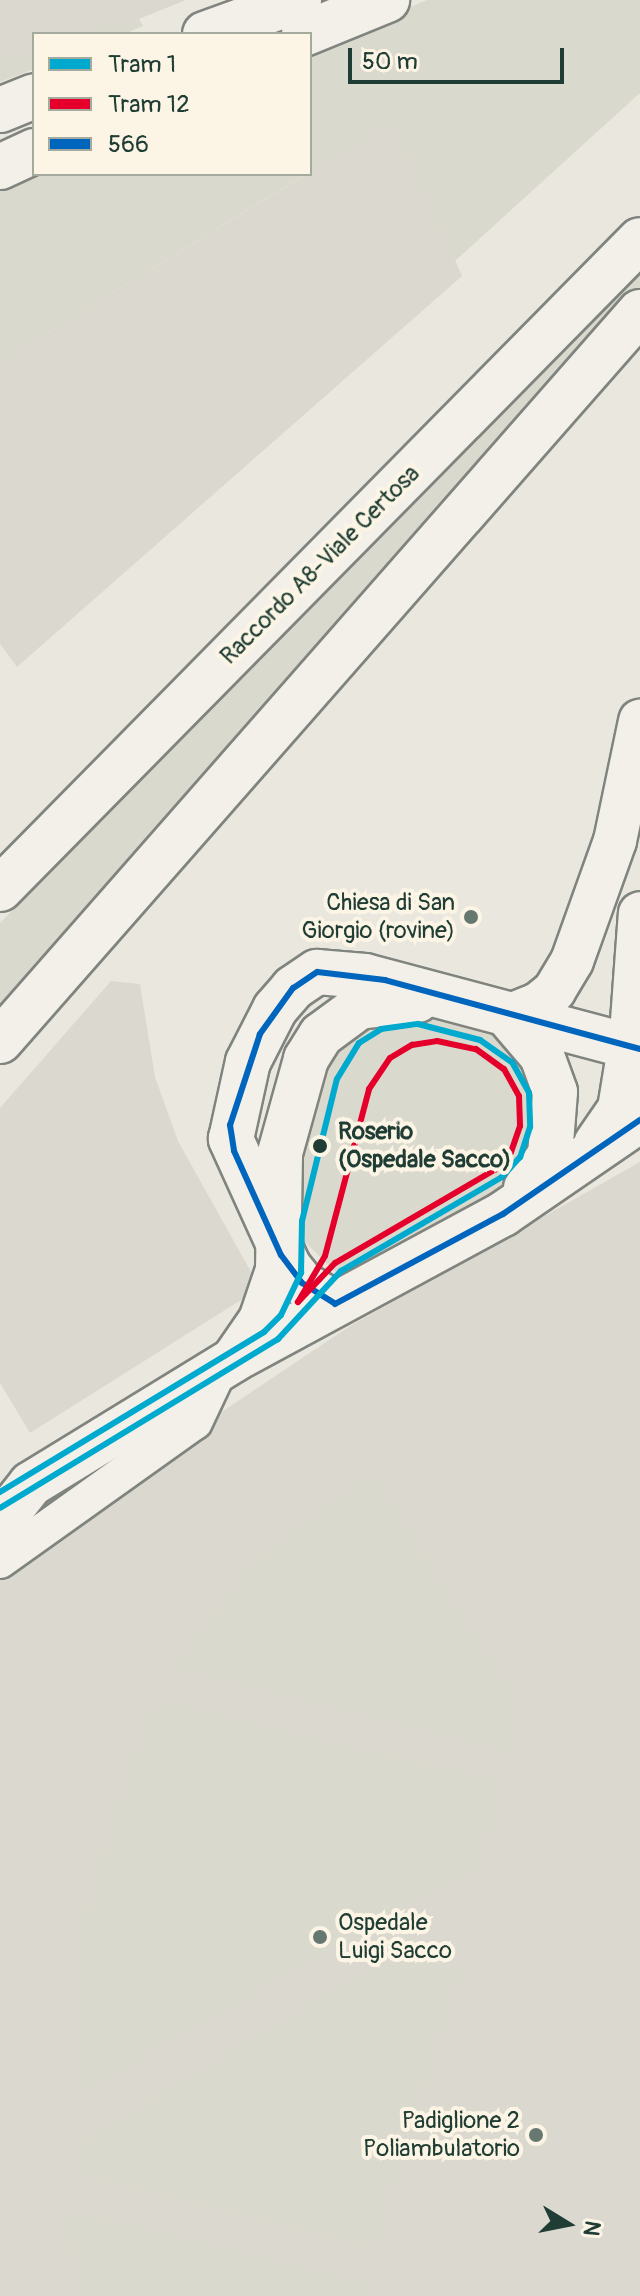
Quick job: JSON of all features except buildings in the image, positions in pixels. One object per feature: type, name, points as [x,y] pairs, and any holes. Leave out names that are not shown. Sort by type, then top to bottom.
[{"type":"main road","points":[[211,32],[299,0]]},
{"type":"main road","points":[[309,32],[387,0]]},
{"type":"main road","points":[[0,110],[32,97]]},
{"type":"main road","points":[[0,167],[32,152]]},
{"type":"main road","name":"Raccordo A8-Viale Certosa","points":[[0,889],[640,240]]},
{"type":"main road","points":[[0,1041],[640,312]]},
{"type":"main road","points":[[226,1364],[261,1320],[281,1255],[280,1153],[301,1073],[321,1035],[359,1007],[376,1002],[457,1003],[635,1049],[620,1109],[608,1133],[583,1156]]},
{"type":"main road","points":[[503,1214],[543,1170],[557,1113],[550,1071],[508,1016]]},
{"type":"main road","points":[[0,1523],[16,1485],[226,1364],[503,1214],[583,1156],[640,1120]]},
{"type":"main road","points":[[281,1255],[299,1280],[335,1304]]},
{"type":"street","points":[[572,961],[615,841],[640,721]]},
{"type":"street","points":[[508,1016],[538,1004],[554,991],[572,961],[609,914],[640,913],[635,1049]]},
{"type":"street","points":[[0,1561],[195,1422],[226,1364]]},
{"type":"shaded area","points":[[0,0],[186,0],[139,19],[81,32],[32,32],[32,50],[0,62]]},
{"type":"shaded area","points":[[427,0],[640,0],[640,93],[455,261],[393,121],[312,171],[312,48]]},
{"type":"shaded area","points":[[139,19],[143,26],[129,32],[81,32]]},
{"type":"shaded area","points":[[32,50],[32,70],[0,82],[0,62]]},
{"type":"shaded area","points":[[393,121],[462,276],[17,667],[0,644],[0,362],[303,176],[312,176],[312,171]]},
{"type":"shaded area","points":[[32,175],[303,176],[0,362],[0,186]]},
{"type":"shaded area","points":[[640,270],[640,289],[0,1023],[0,923]]},
{"type":"shaded area","points":[[111,981],[140,984],[155,1077],[178,1141],[260,1288],[30,1433],[0,1383],[0,1108]]},
{"type":"shaded area","points":[[406,1009],[484,1027],[514,1046],[546,1119],[516,1183],[350,1286],[294,1231],[289,1194],[320,1079],[335,1054],[352,1036]]},
{"type":"shaded area","name":"Ospedale Luigi Sacco","points":[[640,1162],[640,2296],[0,2296],[0,1579],[211,1419],[350,1326]]},
{"type":"shaded area","points":[[370,1473],[519,1703],[507,1751],[177,1669],[243,1573]]},
{"type":"shaded area","points":[[158,1701],[499,1782],[481,1863],[84,2090],[78,2006],[88,1908],[130,1765]]},
{"type":"shaded area","points":[[397,1952],[460,1969],[373,2247],[72,2172],[88,2139]]},
{"type":"shaded area","points":[[66,2211],[370,2283],[367,2296],[81,2296]]},
{"type":"tram line","name":"1","points":[[0,1492],[264,1332],[281,1315],[301,1273],[302,1221],[337,1079],[359,1043],[381,1029],[418,1024],[480,1040],[512,1062],[529,1093],[530,1127],[520,1157],[502,1177],[341,1271],[278,1339],[0,1508]]},
{"type":"tram line","name":"12","points":[[437,1041],[476,1049],[504,1069],[519,1096],[520,1126],[511,1152],[496,1169],[335,1263],[298,1302],[325,1256],[369,1089],[390,1058],[412,1045],[437,1041]]},
{"type":"transit line","name":"566","points":[[640,1049],[385,980],[317,972],[293,988],[260,1034],[230,1125],[234,1151],[281,1255],[302,1283],[335,1304],[503,1214],[640,1120]]},
{"type":"place","name":"Chiesa di San Giorgio (rovine)","points":[[471,917]]},
{"type":"place","name":"Roserio (Ospedale Sacco)","points":[[320,1146]]},
{"type":"place","name":"Ospedale Luigi Sacco","points":[[320,1937]]},
{"type":"place","name":"Padiglione 2 Poliambulatorio","points":[[536,2135]]}]
